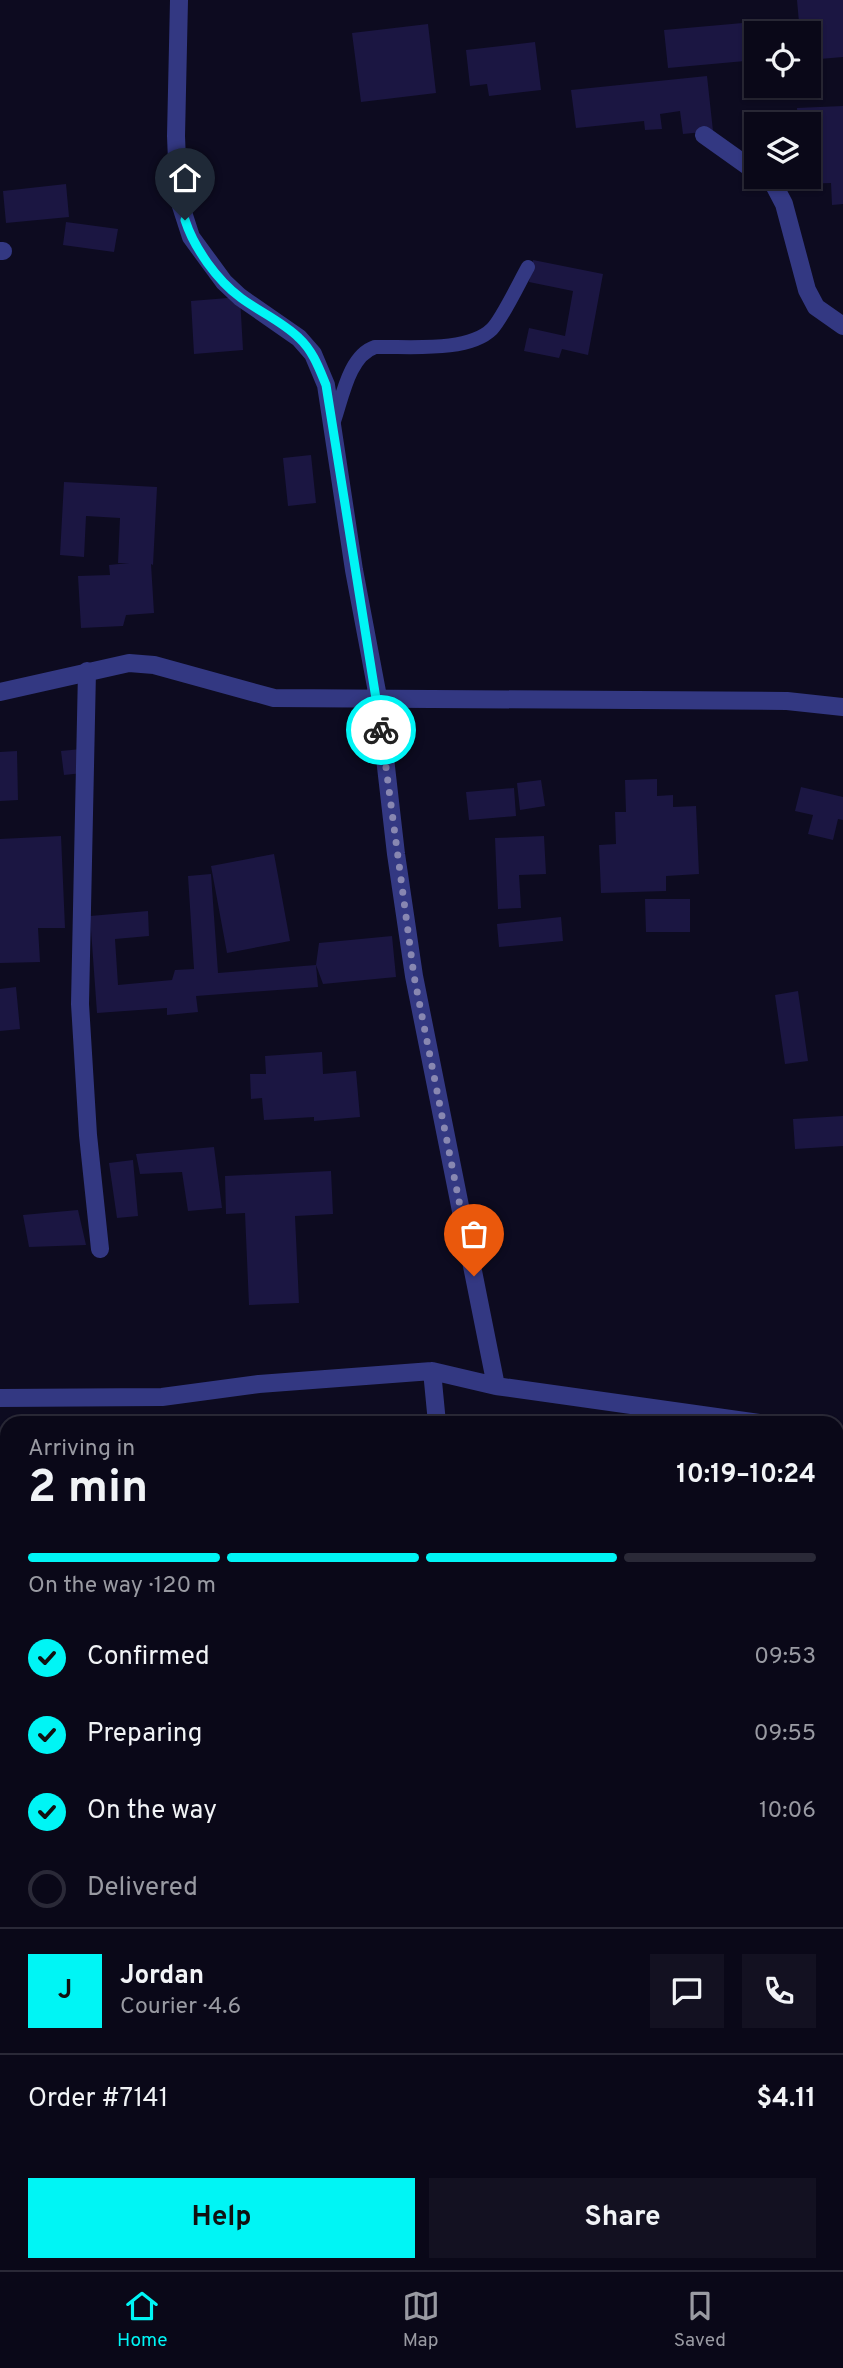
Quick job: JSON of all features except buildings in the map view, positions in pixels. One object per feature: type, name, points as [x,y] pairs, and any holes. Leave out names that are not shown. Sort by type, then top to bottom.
[{"type":"street","points":[[179,0],[176,136],[178,184],[180,203],[191,237],[223,282],[299,338],[313,354],[326,385],[354,570],[377,697],[414,976],[496,1386]]},
{"type":"street","points":[[704,135],[744,163]]},
{"type":"street","points":[[776,189],[784,204],[807,290],[816,307],[843,326]]},
{"type":"street","points":[[0,692],[129,663],[154,665],[274,698],[788,701],[843,707]]},
{"type":"street","points":[[87,671],[80,1004],[88,1135],[100,1249]]},
{"type":"street","points":[[432,1371],[436,1416]]},
{"type":"street","points":[[0,1398],[162,1397],[259,1384],[432,1371],[496,1386],[709,1416]]},
{"type":"lane","points":[[333,424],[352,372],[366,350],[375,347],[451,345],[474,341],[493,328],[528,267]]},
{"type":"way so far","points":[[381,730],[414,976],[474,1276]]},
{"type":"route","points":[[185,220],[191,237],[223,282],[299,338],[313,354],[326,385],[381,730]]}]
